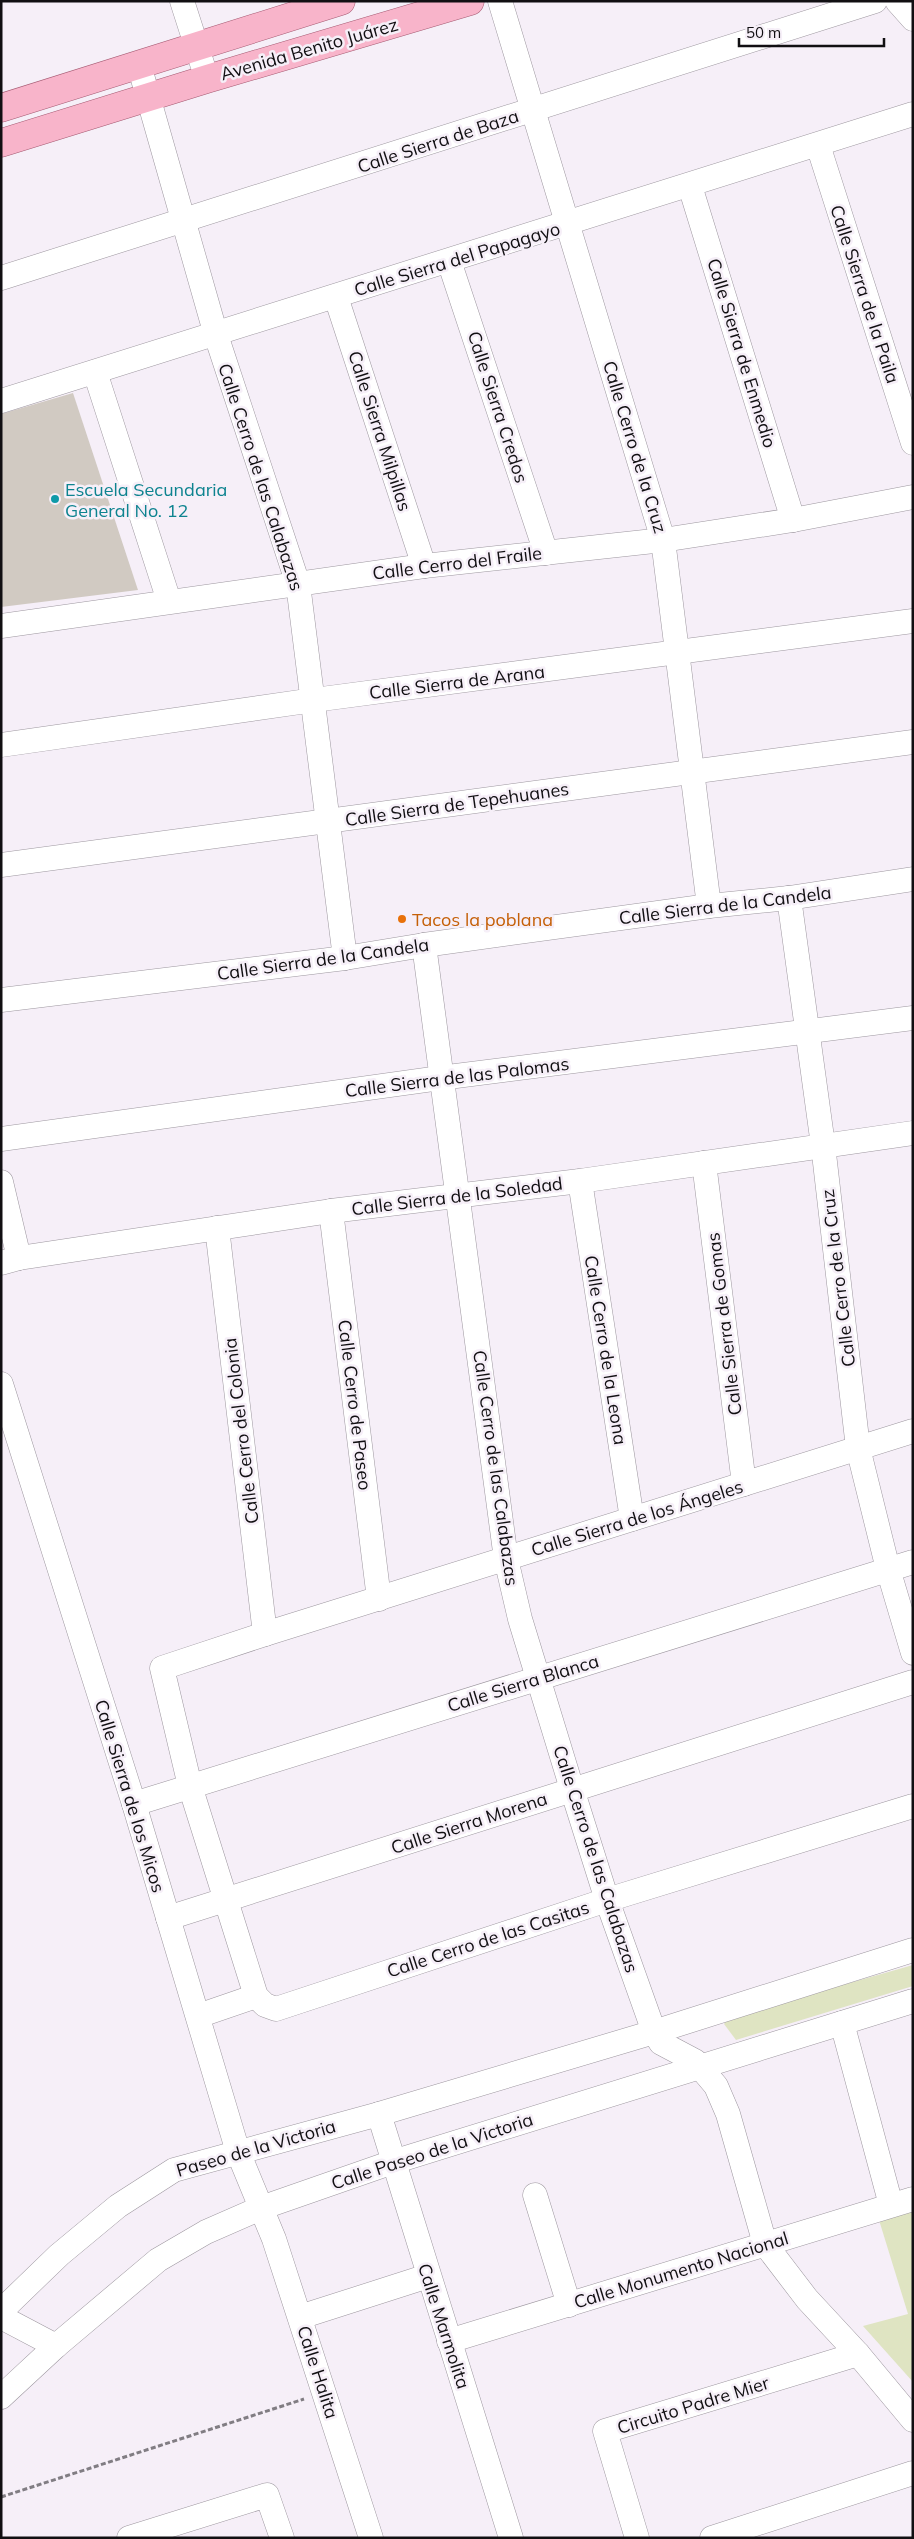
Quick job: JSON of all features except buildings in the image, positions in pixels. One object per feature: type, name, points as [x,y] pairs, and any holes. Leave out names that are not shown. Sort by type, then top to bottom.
[{"type":"main road","name":"Avenida Benito Juárez","points":[[1,108],[341,1]]},
{"type":"main road","name":"Avenida Benito Juárez","points":[[1,143],[207,79],[470,1]]},
{"type":"street","points":[[182,1],[207,79]]},
{"type":"street","name":"Calle Cerro de la Cruz","points":[[500,1],[663,540],[679,653],[709,906]]},
{"type":"street","name":"Calle Sierra de Baza","points":[[1,278],[184,222],[875,1]]},
{"type":"street","points":[[897,1],[913,19]]},
{"type":"street","name":"Calle Cerro de las Calabazas","points":[[139,65],[216,335],[298,584],[345,958]]},
{"type":"street","name":"Calle Sierra del Papagayo","points":[[1,401],[690,186],[913,114]]},
{"type":"street","name":"Calle Sierra de la Paila","points":[[818,145],[913,443]]},
{"type":"street","name":"Calle Sierra de Enmedio","points":[[690,186],[793,520]]},
{"type":"street","name":"Calle Sierra Credos","points":[[450,261],[546,553]]},
{"type":"street","name":"Calle Sierra Milpillas","points":[[336,297],[424,566]]},
{"type":"street","points":[[96,372],[169,601]]},
{"type":"street","name":"Calle Cerro del Fraile","points":[[1,626],[424,566],[663,540],[793,520],[913,497]]},
{"type":"street","name":"Calle Sierra de Arana","points":[[1,745],[314,700],[913,621]]},
{"type":"street","name":"Calle Sierra de Tepehuanes","points":[[1,865],[913,742]]},
{"type":"street","name":"Calle Sierra de la Candela","points":[[1,1000],[345,958],[424,945],[709,906],[788,898],[913,879]]},
{"type":"street","name":"Calle Cerro de la Cruz","points":[[788,898],[823,1145],[858,1448],[888,1570],[913,1653]]},
{"type":"street","name":"Calle Cerro de las Calabazas","points":[[424,945],[440,1078],[458,1197],[506,1559],[538,1679],[572,1789],[607,1900],[654,2032],[661,2043],[701,2067]]},
{"type":"street","name":"Calle Sierra de las Palomas","points":[[1,1139],[440,1078],[913,1018]]},
{"type":"street","name":"Calle Sierra de la Soledad","points":[[10,1261],[331,1211],[580,1181],[913,1133]]},
{"type":"street","name":"Calle Sierra de Gomas","points":[[704,1163],[744,1484]]},
{"type":"street","name":"Calle Cerro de la Leona","points":[[580,1181],[632,1519]]},
{"type":"street","points":[[1,1182],[10,1261]]},
{"type":"street","name":"Calle Cerro de Paseo","points":[[331,1211],[379,1598]]},
{"type":"street","name":"Calle Cerro del Colonia","points":[[217,1228],[266,1634]]},
{"type":"street","name":"Calle Sierra de los Micos","points":[[1,1384],[134,1804],[238,2152],[261,2208]]},
{"type":"street","name":"Calle Sierra de los Ángeles","points":[[190,1786],[162,1668],[913,1431]]},
{"type":"street","name":"Calle Sierra Blanca","points":[[134,1804],[913,1562]]},
{"type":"street","name":"Calle Sierra Morena","points":[[168,1918],[913,1682]]},
{"type":"street","points":[[190,1786],[225,1899],[261,2001]]},
{"type":"street","name":"Calle Cerro de las Casitas","points":[[198,2016],[261,2001],[276,2009],[607,1900],[913,1806]]},
{"type":"street","points":[[379,2114],[654,2032],[913,1950]]},
{"type":"street","name":"Calle Paseo de la Victoria","points":[[1,2397],[56,2346],[158,2260],[206,2232],[261,2208],[393,2162],[913,2001]]},
{"type":"street","points":[[842,2023],[902,2202]]},
{"type":"street","points":[[701,2067],[716,2086],[728,2114],[765,2244],[808,2299],[858,2354],[913,2420]]},
{"type":"street","name":"Paseo de la Victoria","points":[[1,2311],[59,2255],[142,2189],[174,2170],[379,2114]]},
{"type":"street","name":"Calle Marmolita","points":[[379,2114],[510,2538]]},
{"type":"street","points":[[535,2196],[569,2305]]},
{"type":"street","name":"Calle Monumento Nacional","points":[[449,2341],[902,2202]]},
{"type":"street","name":"Calle Halita","points":[[261,2208],[300,2317],[371,2538]]},
{"type":"street","points":[[300,2317],[428,2276]]},
{"type":"street","points":[[1,2317],[56,2346]]},
{"type":"street","name":"Circuito Padre Mier","points":[[637,2538],[605,2432],[858,2354]]},
{"type":"street","points":[[712,2538],[913,2473]]},
{"type":"street","points":[[130,2538],[267,2495],[282,2538]]},
{"type":"path","points":[[1,2497],[324,2392]]},
{"type":"green space","points":[[913,1965],[913,1986],[736,2040],[724,2024],[729,2017]]},
{"type":"green space","points":[[913,2211],[913,2382],[863,2326],[908,2314],[879,2220]]},
{"type":"place","name":"Escuela Secundaria General No. 12","points":[[55,499]]},
{"type":"place","name":"Tacos la poblana","points":[[402,919]]}]
